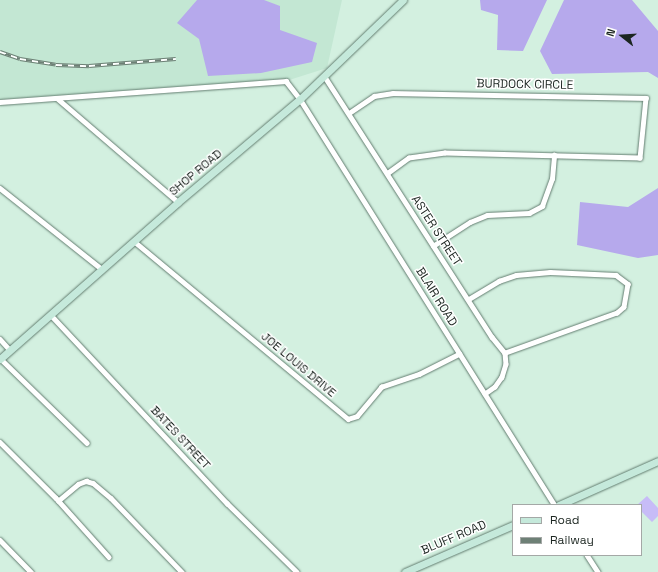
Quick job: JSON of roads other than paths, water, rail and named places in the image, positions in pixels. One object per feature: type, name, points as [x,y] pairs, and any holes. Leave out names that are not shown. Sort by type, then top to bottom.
[{"type":"street","name":"SHOP ROAD","points":[[0,359],[102,269],[135,242],[178,202],[325,77],[403,0]]},
{"type":"street","name":"ASTER STREET","points":[[325,77],[492,337],[505,353]]},
{"type":"street","name":"BLAIR ROAD","points":[[58,99],[286,82],[300,99],[554,504]]},
{"type":"street","name":"BURDOCK CIRCLE","points":[[349,113],[374,96],[393,92],[646,98],[640,158],[554,155]]},
{"type":"street","points":[[0,102],[58,99],[178,202]]},
{"type":"street","points":[[388,173],[409,158],[423,154],[554,155],[552,179],[542,206],[529,213],[487,215],[470,222],[433,246]]},
{"type":"street","points":[[0,188],[102,269]]},
{"type":"street","name":"JOE LOUIS DRIVE","points":[[135,242],[348,419],[357,416],[381,387],[419,374],[459,354]]},
{"type":"street","points":[[469,299],[499,281],[530,274],[550,272],[616,275],[628,284],[624,307],[617,312],[505,353],[506,364],[502,377],[495,387],[485,394]]},
{"type":"street","name":"BATES STREET","points":[[51,315],[227,503],[297,572]]},
{"type":"street","points":[[0,339],[10,350]]},
{"type":"street","points":[[0,359],[87,444]]},
{"type":"street","points":[[0,442],[58,501],[109,557]]},
{"type":"street","points":[[561,504],[658,461]]},
{"type":"street","points":[[58,501],[78,484],[86,481],[93,483],[111,498],[182,572]]},
{"type":"street","name":"BLUFF ROAD","points":[[404,572],[512,525]]},
{"type":"street","points":[[0,540],[31,572]]},
{"type":"street","points":[[588,556],[598,572]]},
{"type":"railway","points":[[0,52],[20,59],[56,65],[89,66],[176,59]]}]
